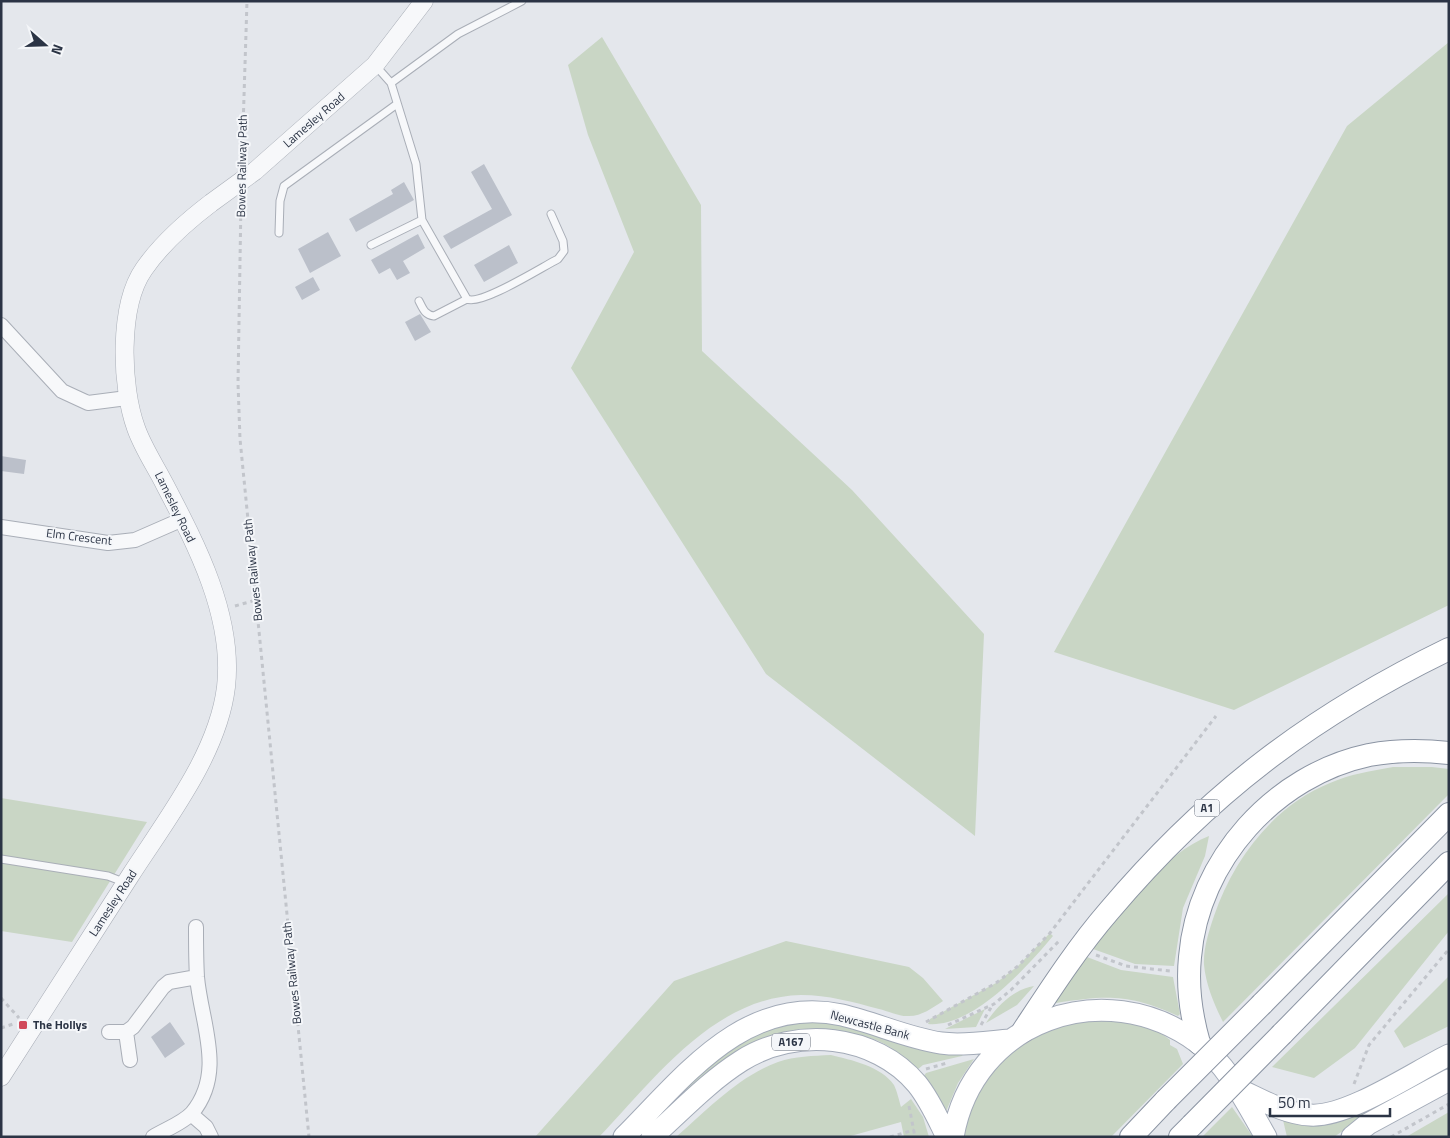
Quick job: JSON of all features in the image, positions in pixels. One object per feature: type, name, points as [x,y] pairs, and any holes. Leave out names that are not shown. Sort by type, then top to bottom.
[{"type":"highway","name":"A1","points":[[1016,1035],[1079,948],[1108,912],[1155,859],[1197,817],[1242,777],[1288,742],[1334,711],[1449,649]]},
{"type":"highway","points":[[1199,1043],[1189,990],[1190,955],[1198,918],[1218,868],[1233,844],[1251,822],[1271,803],[1293,787],[1317,773],[1343,763],[1396,751],[1449,753]]},
{"type":"highway","points":[[1131,1137],[1448,814]]},
{"type":"highway","points":[[1186,1131],[1449,863]]},
{"type":"main road","name":"A167","points":[[953,1137],[959,1112],[974,1081],[984,1066],[1016,1035],[1046,1021],[1071,1013],[1108,1009],[1146,1016],[1199,1043],[1221,1066],[1238,1089],[1266,1137]]},
{"type":"main road","name":"Newcastle Bank","points":[[624,1137],[701,1058],[721,1042],[757,1024],[797,1013],[821,1012],[843,1015],[942,1043],[973,1043],[1016,1035]]},
{"type":"main road","name":"Newcastle Bank","points":[[652,1137],[718,1076],[743,1060],[782,1043],[822,1039],[869,1049],[897,1065],[922,1090],[947,1137]]},
{"type":"main road","points":[[1238,1089],[1295,1113],[1308,1115],[1329,1114],[1358,1103],[1449,1055]]},
{"type":"main road","points":[[1352,1137],[1368,1124],[1449,1080]]},
{"type":"street","name":"Lamesley Road","points":[[1,1077],[180,799],[216,733],[226,688],[227,644],[215,596],[183,519],[136,430],[127,398],[124,346],[129,308],[142,270],[170,237],[375,65],[424,1]]},
{"type":"street","points":[[1,326],[62,391],[88,403],[127,398]]},
{"type":"street","name":"Elm Crescent","points":[[1,527],[108,543],[135,540],[183,519]]},
{"type":"street","points":[[153,1137],[191,1114],[206,1092],[210,1078],[211,1056],[197,977],[196,927]]},
{"type":"street","points":[[109,1032],[126,1032],[139,1022],[162,987],[169,982],[197,977]]},
{"type":"street","points":[[126,1032],[130,1060]]},
{"type":"street","points":[[191,1114],[206,1127],[211,1137]]},
{"type":"lane","points":[[391,83],[458,34],[522,1]]},
{"type":"lane","points":[[375,65],[391,83],[416,164],[422,220],[467,299],[472,301],[490,295],[558,259],[564,250],[563,241],[551,214]]},
{"type":"lane","points":[[278,233],[280,201],[284,186],[397,104]]},
{"type":"lane","points":[[371,245],[422,220]]},
{"type":"lane","points":[[419,301],[428,316],[434,316],[467,299]]},
{"type":"lane","points":[[1,859],[108,876],[126,883]]},
{"type":"path","name":"Bowes Railway Path","points":[[247,1],[248,170]]},
{"type":"path","name":"Bowes Railway Path","points":[[242,198],[238,392],[240,439],[309,1137]]},
{"type":"path","points":[[220,614],[239,604],[256,600]]},
{"type":"path","points":[[907,1034],[996,983],[1018,966],[1050,933],[1216,716]]},
{"type":"path","points":[[943,1027],[994,1004],[1011,990],[1062,939]]},
{"type":"path","points":[[1360,1084],[1353,1087],[1370,1045],[1449,948]]},
{"type":"path","points":[[1093,953],[1126,966],[1172,971]]},
{"type":"path","points":[[1,998],[21,1020],[1,1028]]},
{"type":"path","points":[[982,1024],[994,1004]]},
{"type":"path","points":[[909,1104],[915,1137]]},
{"type":"path","points":[[1390,1137],[1449,1104]]},
{"type":"path","points":[[890,1137],[914,1130]]},
{"type":"green space","points":[[602,37],[701,205],[702,351],[852,490],[984,634],[975,836],[766,674],[571,368],[634,252],[588,135],[568,65]]},
{"type":"green space","points":[[1449,42],[1449,605],[1234,710],[1054,652],[1347,126]]},
{"type":"green space","points":[[1393,767],[1449,769],[1449,794],[1223,1022],[1207,980],[1204,953],[1210,928],[1222,895],[1244,855],[1273,820],[1309,793],[1345,777]]},
{"type":"green space","points":[[1,798],[147,822],[72,942],[1,931]]},
{"type":"green space","points":[[1209,836],[1205,856],[1183,908],[1174,966],[1135,964],[1093,949],[1145,884],[1177,855]]},
{"type":"green space","points":[[1449,893],[1449,931],[1355,1048],[1314,1078],[1272,1067]]},
{"type":"green space","points":[[1050,933],[1053,936],[1014,979],[998,993],[963,1016],[945,1023],[928,1024],[930,1019],[996,983],[1018,966]]},
{"type":"green space","points":[[786,941],[909,967],[923,978],[943,1001],[923,1013],[905,1016],[850,1001],[821,996],[801,995],[769,999],[740,1010],[713,1026],[688,1045],[641,1091],[599,1137],[535,1137],[674,981]]},
{"type":"green space","points":[[1087,957],[1121,970],[1173,977],[1180,1014],[1178,1016],[1146,1004],[1118,998],[1056,1003],[1056,999]]},
{"type":"green space","points":[[1449,976],[1449,1026],[1404,1048],[1394,1031]]},
{"type":"green space","points":[[1034,986],[1017,1005],[986,1023],[1006,1000],[1019,991]]},
{"type":"green space","points":[[985,1009],[976,1027],[945,1029]]},
{"type":"green space","points":[[820,1019],[965,1052],[962,1056],[923,1065],[917,1070],[892,1048],[872,1039],[845,1032],[817,1029],[791,1031],[767,1037],[745,1047],[724,1060],[665,1110],[664,1107],[714,1059],[743,1039],[758,1031],[774,1026]]},
{"type":"green space","points":[[1086,1020],[1130,1023],[1152,1029],[1170,1040],[1170,1045],[1177,1049],[1183,1064],[1111,1137],[964,1137],[973,1103],[993,1070],[1005,1057],[1033,1038]]},
{"type":"green space","points":[[831,1055],[874,1068],[888,1078],[895,1087],[901,1107],[911,1099],[923,1117],[929,1137],[904,1137],[901,1122],[847,1137],[676,1137],[724,1095],[764,1068],[791,1059]]},
{"type":"green space","points":[[974,1059],[958,1083],[945,1114],[923,1077],[926,1073]]},
{"type":"green space","points":[[1392,1097],[1334,1137],[1287,1137],[1283,1120]]},
{"type":"green space","points":[[1232,1107],[1253,1137],[1202,1137]]},
{"type":"green space","points":[[1449,1112],[1449,1137],[1406,1137]]},
{"type":"building","points":[[484,164],[512,215],[451,249],[443,236],[492,209],[471,172]]},
{"type":"building","points":[[404,182],[414,200],[356,232],[349,219],[393,194],[391,190]]},
{"type":"building","points":[[328,232],[341,256],[310,273],[298,249]]},
{"type":"building","points":[[418,234],[425,248],[403,261],[410,273],[397,280],[390,268],[379,274],[371,260]]},
{"type":"building","points":[[509,245],[518,263],[484,282],[474,265]]},
{"type":"building","points":[[313,277],[320,290],[302,300],[295,287]]},
{"type":"building","points":[[420,314],[431,332],[415,341],[405,322]]},
{"type":"building","points":[[1,456],[26,460],[24,474],[1,471]]},
{"type":"building","points":[[170,1022],[185,1044],[165,1058],[151,1037]]},
{"type":"place","name":"The Hollys","points":[[23,1025]]}]
